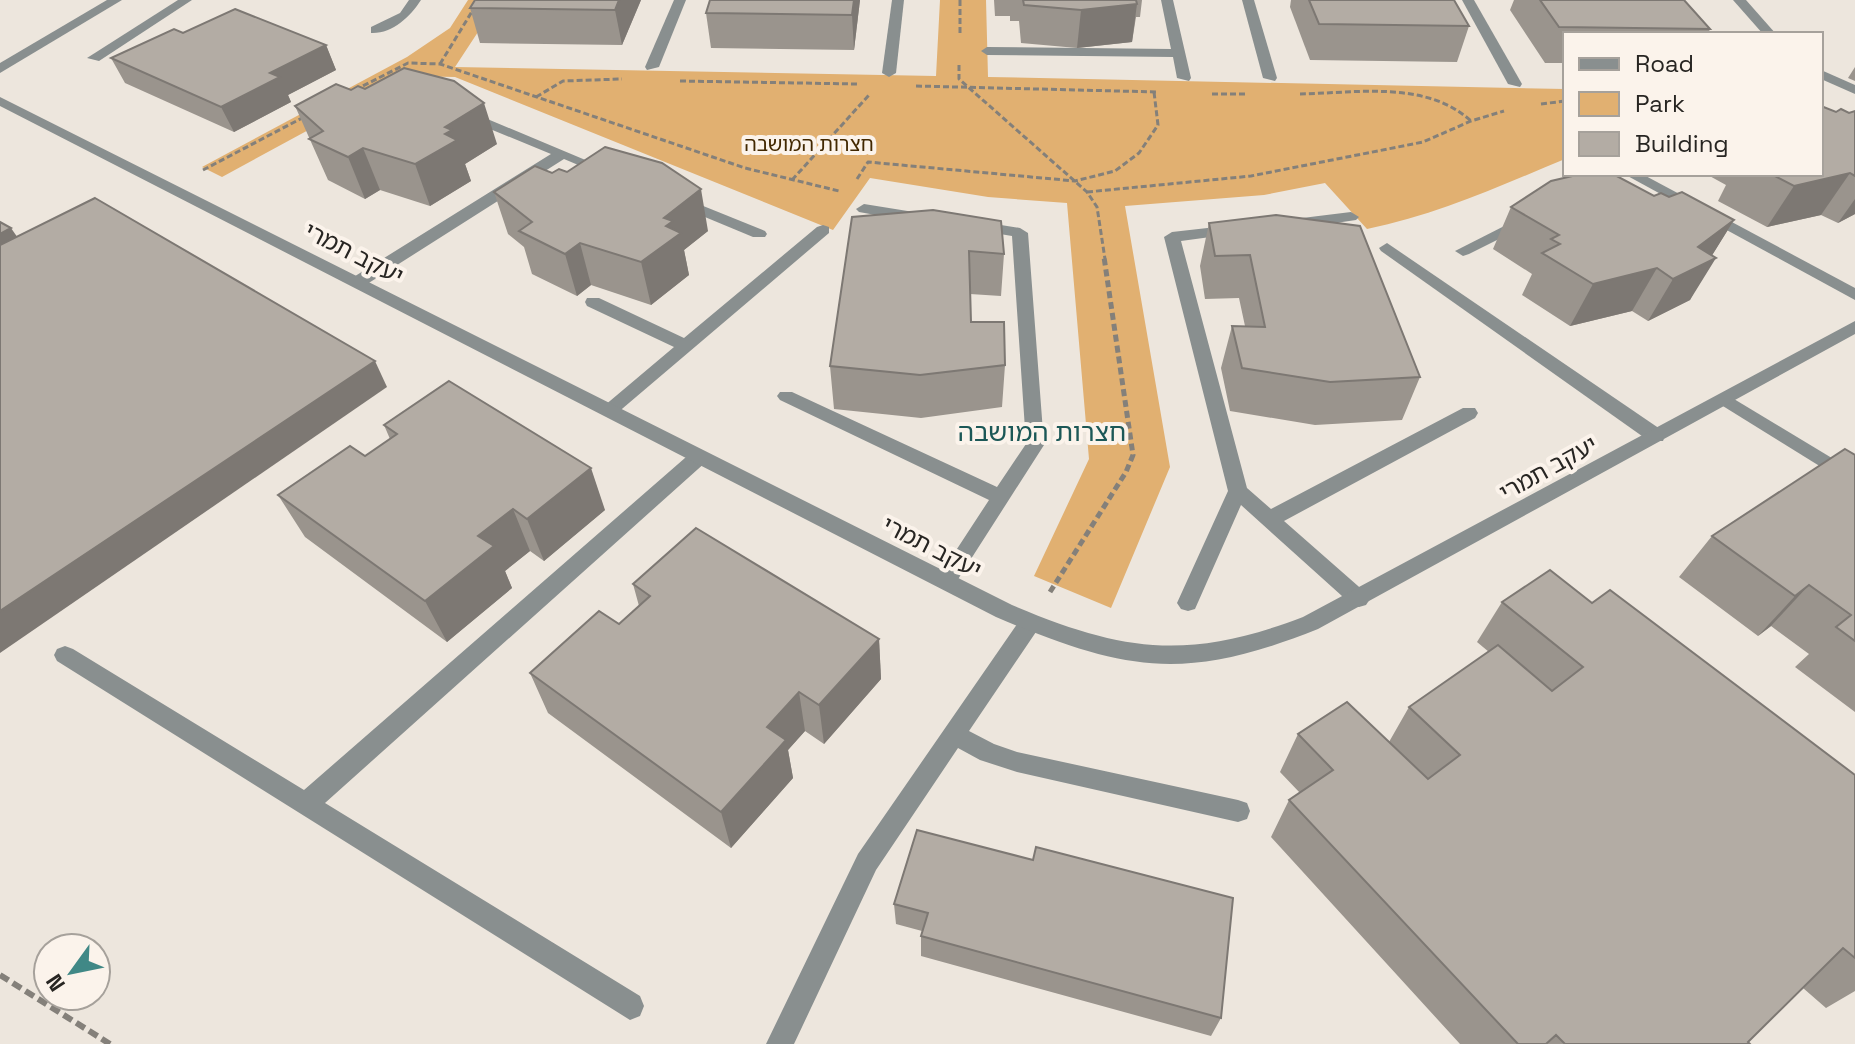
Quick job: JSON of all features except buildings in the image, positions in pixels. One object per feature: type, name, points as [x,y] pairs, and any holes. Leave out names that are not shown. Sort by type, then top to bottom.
[{"type":"street","points":[[0,69],[116,0]]},
{"type":"street","points":[[94,58],[186,0]]},
{"type":"street","points":[[375,30],[404,16],[415,0]]},
{"type":"street","points":[[652,67],[680,0]]},
{"type":"street","points":[[889,73],[898,0]]},
{"type":"street","points":[[1167,0],[1184,78]]},
{"type":"street","points":[[1248,0],[1270,78]]},
{"type":"street","points":[[1468,0],[1515,84]]},
{"type":"street","points":[[1739,0],[1768,32]]},
{"type":"street","points":[[987,51],[1178,53]]},
{"type":"street","points":[[1823,75],[1855,90]]},
{"type":"street","name":"יעקב תמרי","points":[[0,101],[1030,623],[1085,645],[1124,654],[1196,657],[1264,643],[1359,599],[1855,327]]},
{"type":"street","points":[[450,108],[619,176]]},
{"type":"street","points":[[358,282],[562,154]]},
{"type":"street","points":[[1635,176],[1855,295]]},
{"type":"street","points":[[661,194],[759,234]]},
{"type":"street","points":[[864,209],[1020,233],[1035,445],[946,581]]},
{"type":"street","points":[[1463,251],[1542,213]]},
{"type":"street","points":[[1276,226],[1351,217]]},
{"type":"street","points":[[1246,229],[1172,237],[1238,491],[1272,518],[1359,599]]},
{"type":"street","points":[[610,410],[823,230]]},
{"type":"street","points":[[1387,248],[1656,436]]},
{"type":"street","points":[[593,302],[686,346]]},
{"type":"street","points":[[786,396],[1001,497]]},
{"type":"street","points":[[1724,399],[1855,481]]},
{"type":"street","points":[[1272,518],[1469,413]]},
{"type":"street","points":[[305,805],[700,456]]},
{"type":"street","points":[[1188,603],[1238,491]]},
{"type":"street","points":[[780,1044],[867,862],[1030,623]]},
{"type":"street","points":[[65,655],[630,1006]]},
{"type":"street","points":[[953,734],[988,753],[1017,762],[1238,811]]},
{"type":"path","points":[[440,64],[479,0]]},
{"type":"path","points":[[960,0],[960,48]]},
{"type":"path","points":[[959,64],[959,79],[1087,192],[1097,207],[1133,455],[1126,472],[1030,623]]},
{"type":"path","points":[[536,97],[563,81],[631,79]]},
{"type":"path","points":[[677,80],[863,85]]},
{"type":"path","points":[[792,180],[879,85]]},
{"type":"path","points":[[908,86],[1167,93]]},
{"type":"path","points":[[823,230],[868,162],[1075,181],[1115,171],[1139,153],[1158,125],[1154,92]]},
{"type":"path","points":[[1207,94],[1249,94]]},
{"type":"path","points":[[1293,94],[1430,97],[1464,112],[1471,121]]},
{"type":"path","points":[[1536,104],[1563,101]]},
{"type":"path","points":[[1087,192],[1251,176],[1423,142],[1471,121],[1509,109]]},
{"type":"path","points":[[0,975],[110,1044]]},
{"type":"green space","name":"חצרות המושבה","points":[[468,0],[499,0],[455,67],[936,76],[940,0],[986,0],[988,77],[1563,89],[1563,160],[1443,208],[1367,229],[1325,183],[1264,195],[1125,206],[1170,467],[1111,608],[1034,576],[1089,459],[1067,203],[988,197],[870,178],[833,230],[455,77],[408,76],[222,177],[202,167],[407,57],[450,28]]},
{"type":"district","name":"חצרות המושבה","points":[[1042,432]]}]
